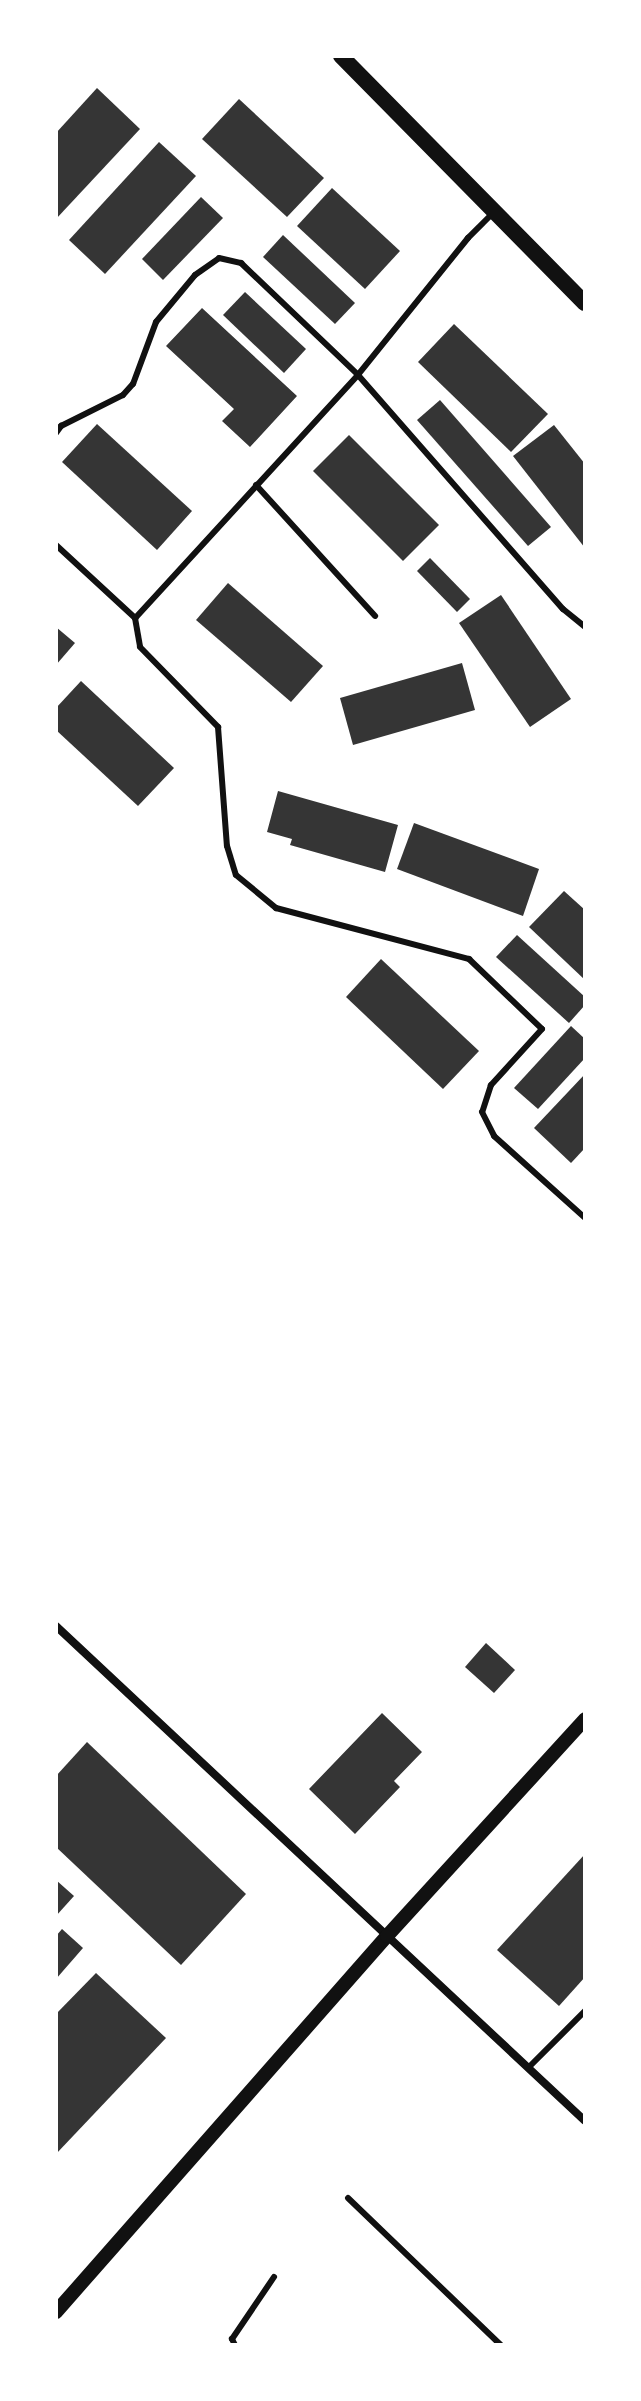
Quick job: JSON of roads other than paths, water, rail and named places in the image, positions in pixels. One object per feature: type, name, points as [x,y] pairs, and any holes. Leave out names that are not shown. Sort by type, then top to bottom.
[{"type":"main road","points":[[341,56],[585,303]]},
{"type":"street","points":[[56,1626],[585,2121]]},
{"type":"street","points":[[56,2312],[387,1936],[585,1719]]},
{"type":"lane","points":[[135,618],[358,375],[468,238],[495,211]]},
{"type":"lane","points":[[56,433],[61,426],[123,395],[133,384],[156,322],[195,275],[219,258],[241,263],[358,375],[563,609],[585,627]]},
{"type":"lane","points":[[256,485],[375,616]]},
{"type":"lane","points":[[56,545],[135,618],[140,647],[218,727],[227,846],[236,875],[276,908],[469,959],[542,1029],[491,1085],[482,1112],[494,1136],[585,1218]]},
{"type":"lane","points":[[528,2068],[585,2011]]},
{"type":"lane","points":[[348,2198],[501,2345]]},
{"type":"lane","points":[[235,2345],[232,2339],[274,2277]]}]
